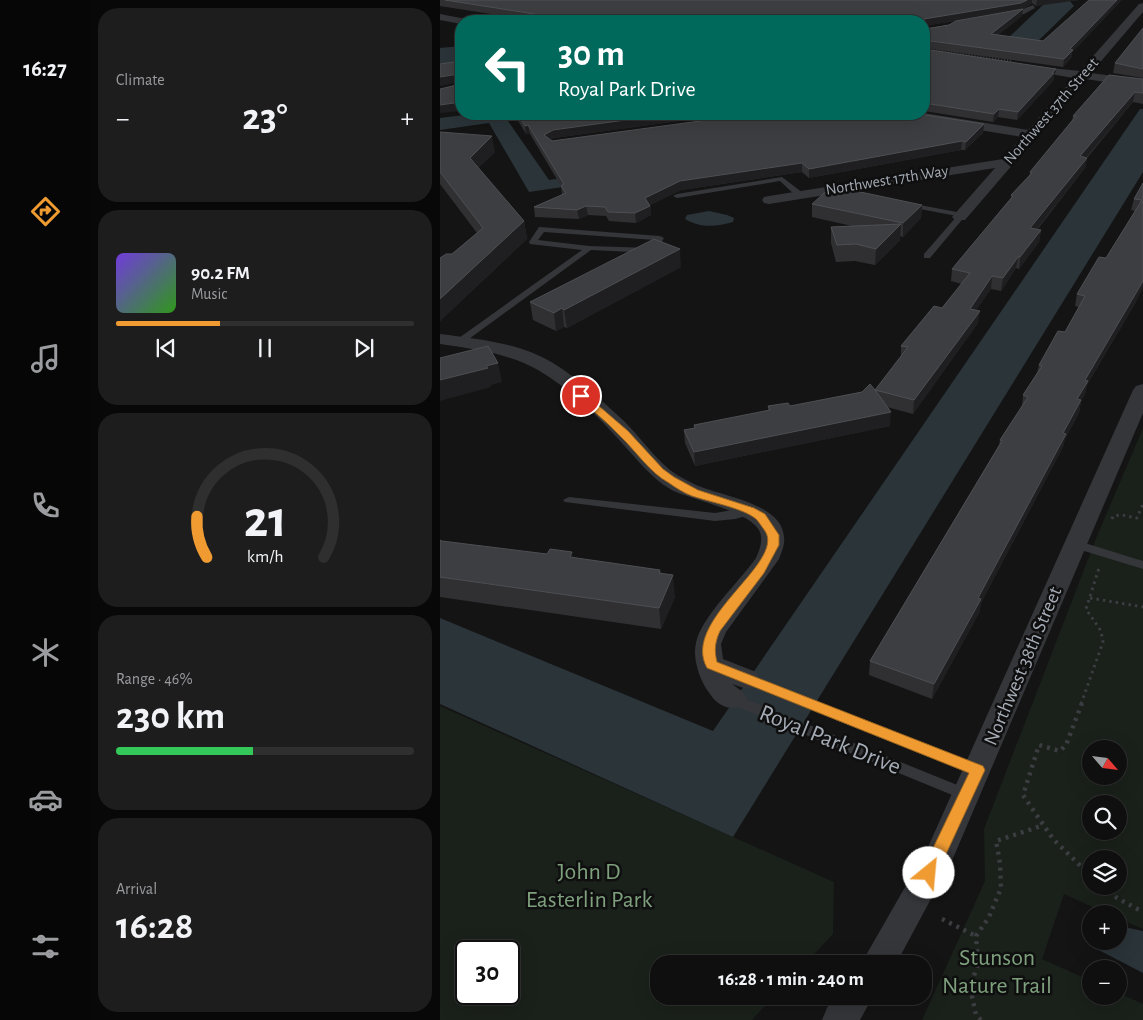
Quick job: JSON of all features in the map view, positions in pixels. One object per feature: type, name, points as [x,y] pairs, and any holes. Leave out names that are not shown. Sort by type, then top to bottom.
[{"type":"street","name":"Northwest 37th Street","points":[[961,216],[1143,6]]},
{"type":"street","points":[[440,17],[455,20]]},
{"type":"street","points":[[1018,66],[1143,84]]},
{"type":"street","points":[[930,118],[1032,134]]},
{"type":"street","name":"Northwest 17th Way","points":[[769,200],[1006,163]]},
{"type":"street","name":"Royal Park Drive","points":[[450,340],[493,348],[545,367],[572,387],[624,434],[670,480],[694,493],[750,511],[767,524],[773,535],[773,545],[758,573],[727,610],[714,630],[709,642],[708,652],[712,677],[717,687],[740,689]]},
{"type":"street","name":"Northwest 38th Street","points":[[883,955],[939,856],[973,783],[1142,393]]},
{"type":"street","points":[[839,1020],[850,1005]]},
{"type":"lane","points":[[1003,16],[1022,13],[1033,7]]},
{"type":"lane","points":[[677,196],[782,179],[800,195]]},
{"type":"lane","points":[[835,189],[864,195]]},
{"type":"lane","points":[[903,203],[961,216],[927,256]]},
{"type":"lane","points":[[450,340],[589,248],[652,252],[660,238],[542,229],[533,242],[589,248]]},
{"type":"lane","points":[[569,500],[715,517],[750,511]]},
{"type":"lane","points":[[1075,544],[1143,565]]},
{"type":"lane","name":"Royal Park Drive","points":[[740,689],[817,708],[973,783]]},
{"type":"lane","name":"Royal Park Drive","points":[[740,689],[825,738],[973,783]]},
{"type":"path","points":[[1082,869],[1041,826],[1023,795],[1038,745],[1060,751],[1066,745],[1102,649],[1105,639],[1103,632],[1088,616],[1086,609],[1103,542],[1113,516],[1122,515],[1137,518],[1143,504]]},
{"type":"path","points":[[1090,598],[1143,607]]},
{"type":"path","points":[[981,1020],[976,1015],[970,987],[978,964],[976,936],[989,917],[1001,888],[1000,863],[996,841],[1041,826]]},
{"type":"path","points":[[1114,895],[1143,912]]},
{"type":"path","points":[[942,919],[976,936]]},
{"type":"green space","name":"Stunson Nature Trail","points":[[1143,428],[1143,929],[1127,922],[1127,905],[1088,905],[1064,894],[1042,959],[1082,977],[1082,1005],[1127,1005],[1127,997],[1143,1004],[1143,1020],[922,1020],[929,1005],[932,1005],[932,998],[985,881],[984,829],[1097,536]]},
{"type":"green space","name":"John D Easterlin Park","points":[[440,706],[834,882],[833,934],[813,955],[650,955],[650,1005],[766,1005],[752,1020],[440,1020]]},
{"type":"shaded area","points":[[1069,0],[1074,6],[1035,44],[1005,41],[1044,4]]},
{"type":"shaded area","points":[[455,47],[455,64],[440,66],[440,48]]},
{"type":"shaded area","points":[[1140,109],[1143,109],[1143,172],[733,837],[440,704],[440,618],[713,731]]},
{"type":"shaded area","points":[[455,116],[455,120],[515,120],[508,121],[549,180],[842,134],[643,175],[529,192],[489,123],[440,130],[440,118]]},
{"type":"shaded area","points":[[709,211],[734,218],[733,222],[708,226],[696,224],[685,219],[687,215]]},
{"type":"shaded area","points":[[1127,928],[1143,931],[1143,973],[1127,965],[1127,960],[1118,960],[1099,950],[1127,950]]},
{"type":"building","points":[[445,0],[1027,0],[1021,3],[930,18],[930,15],[539,15]]},
{"type":"building","points":[[1089,0],[1117,0],[1070,49],[1073,50],[1064,59],[930,41],[930,28],[949,25],[956,21],[1023,9],[991,34],[1043,41]]},
{"type":"building","points":[[1143,28],[1143,69],[1115,63]]},
{"type":"building","points":[[930,50],[1056,69],[1018,112],[999,109],[994,114],[930,104]]},
{"type":"building","points":[[455,62],[455,75],[440,77],[440,64]]},
{"type":"building","points":[[1109,75],[1143,79],[1143,93],[1135,92],[1080,156],[1087,158],[1030,228],[1041,230],[1003,278],[992,276],[970,309],[980,311],[914,400],[875,390],[908,347],[901,346],[934,306],[942,308],[970,273],[952,269],[1013,196],[1011,195],[1032,173],[1030,172],[1076,116],[1073,116]]},
{"type":"building","points":[[455,85],[455,103],[440,105],[440,89]]},
{"type":"building","points":[[930,116],[984,124],[966,142],[962,141],[809,169],[802,163],[680,181],[645,198],[650,206],[635,213],[608,212],[605,207],[586,206],[577,210],[534,207],[566,193],[561,186],[564,184],[528,125],[525,126],[522,120],[626,120],[553,130],[544,135],[552,141],[708,120],[930,120]]},
{"type":"building","points":[[440,132],[492,136],[470,158],[524,221],[440,299],[440,258],[446,254],[452,254],[483,228],[440,172]]},
{"type":"building","points":[[1143,183],[1143,281],[1085,380],[1088,381],[1077,399],[1081,400],[1063,433],[1066,434],[978,598],[981,599],[934,684],[870,661],[1002,441],[1000,440],[1028,397],[1023,395],[1042,366],[1039,365],[1058,331],[1065,332],[1085,296],[1077,294],[1099,257],[1106,258],[1142,200],[1134,199]]},
{"type":"building","points":[[832,186],[922,205],[903,223],[812,204]]},
{"type":"building","points":[[901,224],[876,249],[856,244],[837,245],[831,227]]},
{"type":"building","points":[[654,239],[680,249],[564,310],[562,308],[554,313],[530,302]]},
{"type":"building","points":[[488,346],[498,363],[486,366],[488,368],[440,380],[440,358]]},
{"type":"building","points":[[870,384],[891,412],[694,452],[684,430],[695,428],[694,425],[770,410],[768,406],[788,403],[790,406],[862,392]]},
{"type":"building","points":[[440,540],[547,554],[550,549],[572,552],[570,557],[660,570],[659,573],[673,575],[659,608],[440,577]]},
{"type":"route","points":[[581,396],[624,434],[670,480],[694,493],[750,511],[767,524],[773,535],[773,545],[758,573],[727,610],[714,630],[709,642],[708,652],[711,665],[978,770],[939,856],[929,873]]}]
